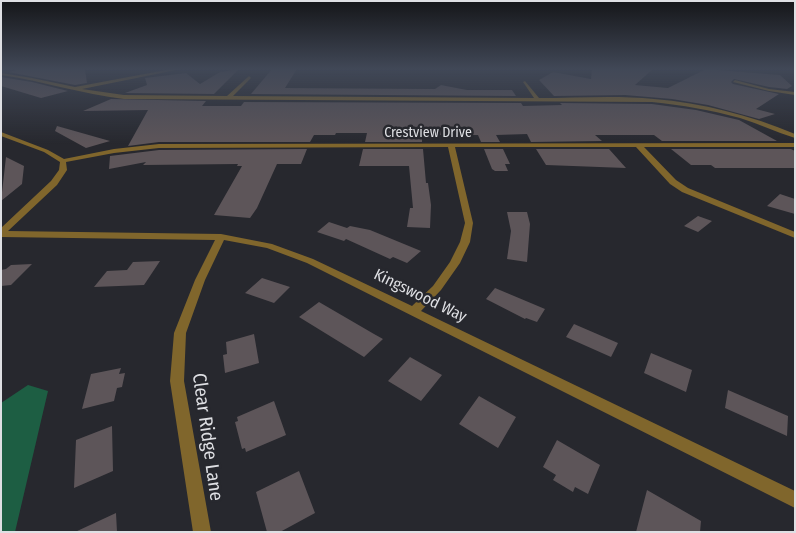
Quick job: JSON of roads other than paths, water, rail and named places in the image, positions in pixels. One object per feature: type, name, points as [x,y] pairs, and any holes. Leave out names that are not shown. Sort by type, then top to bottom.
[{"type":"street","points":[[104,94],[124,97],[228,98],[638,99],[686,104],[747,118],[795,136]]},
{"type":"street","points":[[228,98],[232,94]]},
{"type":"street","points":[[533,94],[537,99]]},
{"type":"street","points":[[1,134],[46,151],[63,161],[63,170],[54,184],[1,234]]},
{"type":"street","points":[[637,144],[673,182],[685,190],[795,235]]},
{"type":"street","points":[[414,311],[437,288],[455,263],[468,233],[469,224],[451,145]]},
{"type":"street","name":"Crestview Drive","points":[[63,161],[122,150],[159,146],[795,145]]},
{"type":"street","name":"Kingswood Way","points":[[1,234],[221,236],[233,237],[290,252],[414,311],[795,500]]},
{"type":"street","name":"Clear Ridge Lane","points":[[202,532],[178,373],[180,333],[200,280],[221,236]]}]
